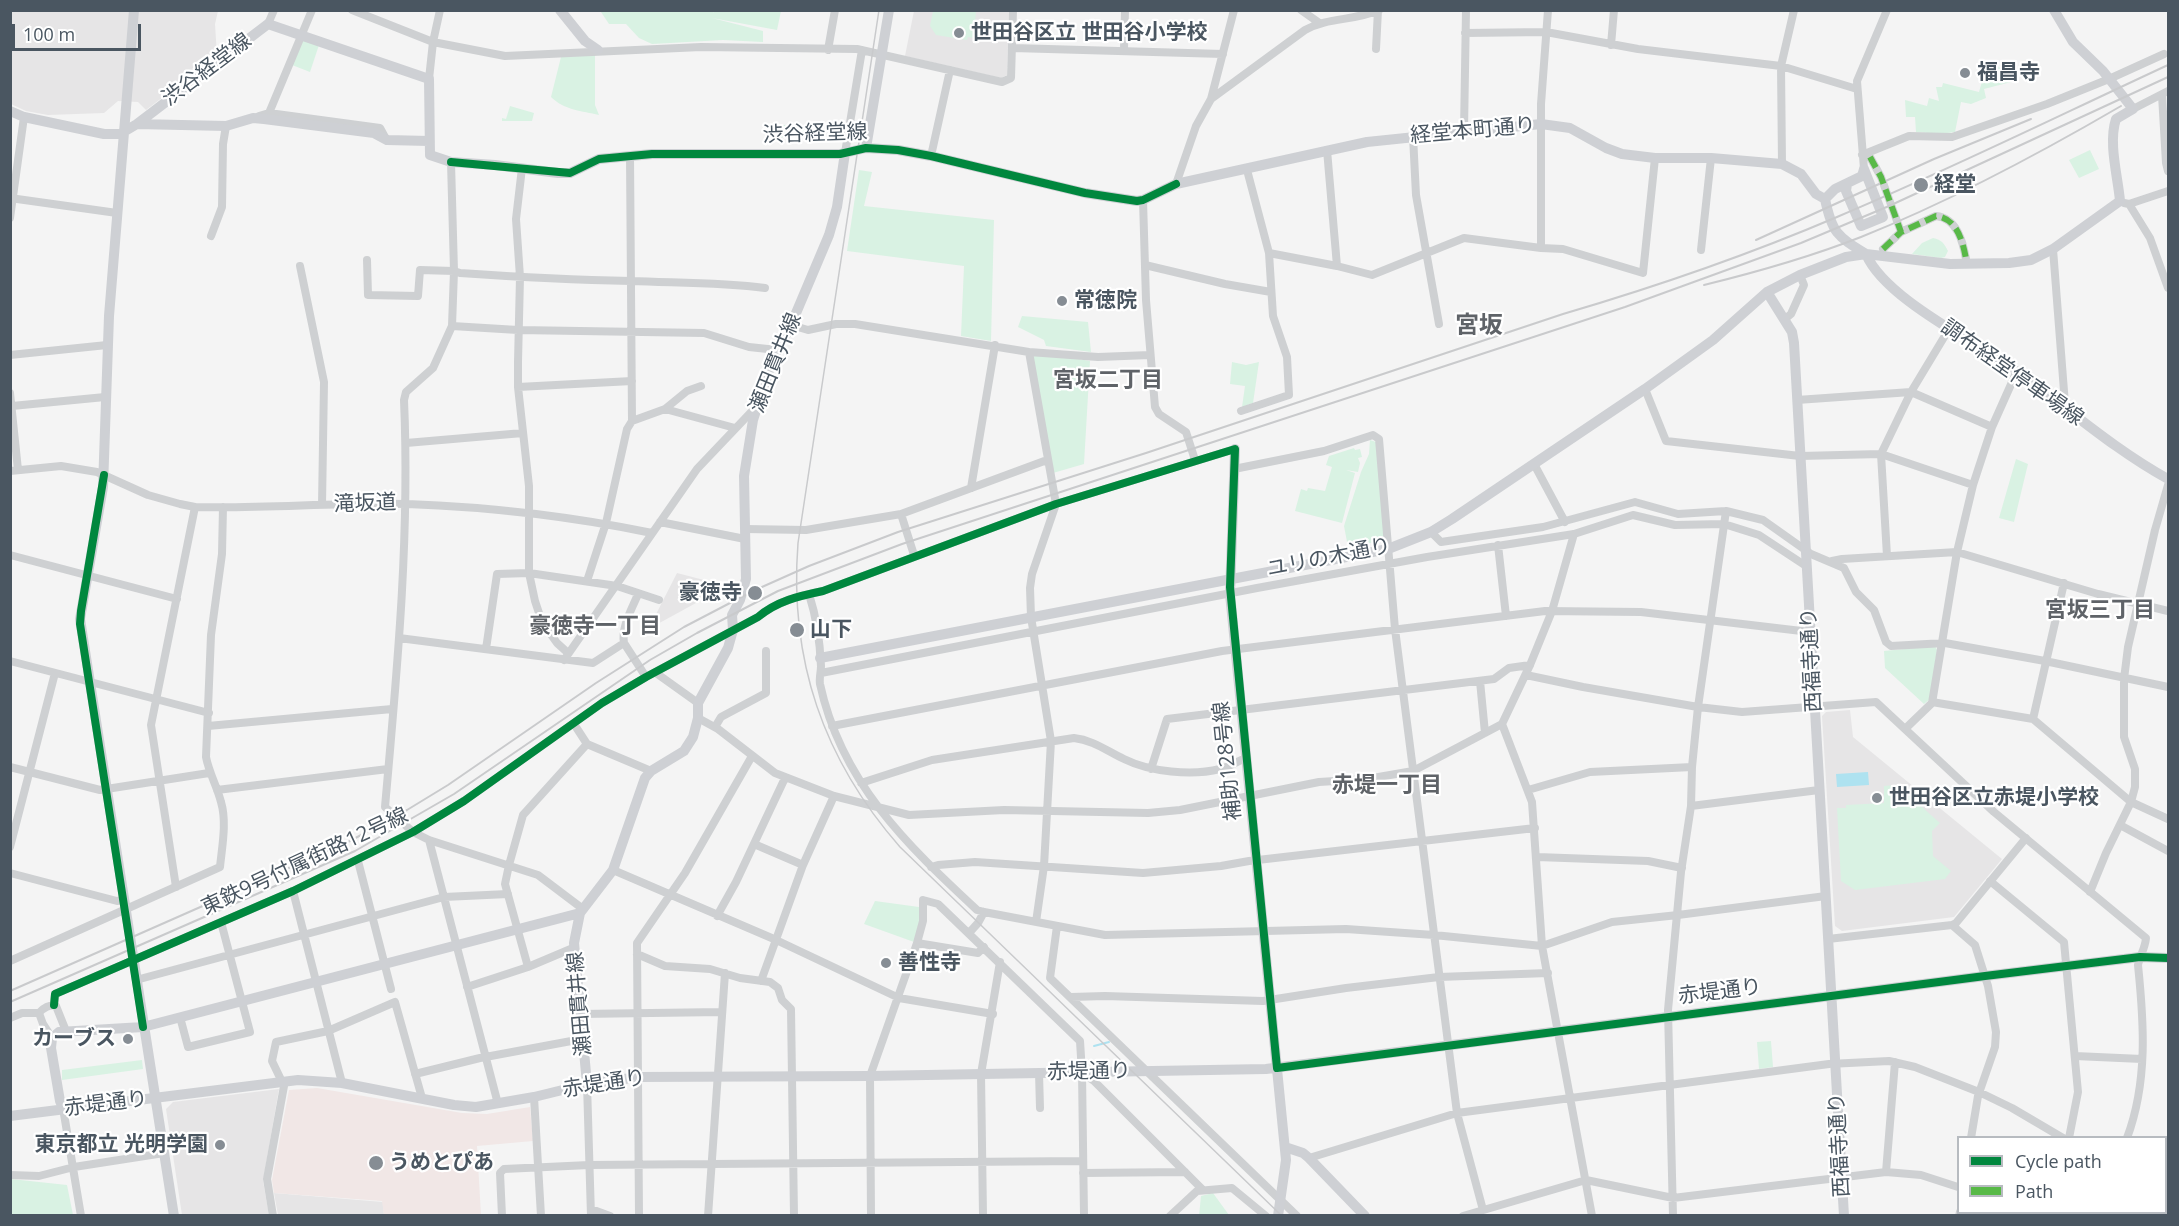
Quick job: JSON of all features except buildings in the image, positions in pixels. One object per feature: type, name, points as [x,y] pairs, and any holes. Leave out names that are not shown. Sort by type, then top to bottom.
[{"type":"street","points":[[135,10],[107,345],[104,475],[80,619],[174,1215]]},
{"type":"street","points":[[268,24],[274,10]]},
{"type":"street","points":[[269,113],[312,10]]},
{"type":"street","points":[[352,10],[433,42],[505,56],[701,47],[862,50],[1002,82],[1011,78],[1013,10]]},
{"type":"street","points":[[253,118],[301,122],[374,134],[387,140],[429,141],[429,79],[433,42],[440,10]]},
{"type":"street","points":[[560,10],[585,41],[598,50]]},
{"type":"street","points":[[828,50],[835,10]]},
{"type":"street","points":[[866,148],[889,10]]},
{"type":"street","points":[[1124,50],[1125,10]]},
{"type":"street","points":[[1195,460],[1186,432],[1159,414],[1155,407],[1150,355],[1143,200],[1176,184],[1196,126],[1211,99],[1234,10]]},
{"type":"street","points":[[1301,10],[1318,22]]},
{"type":"street","points":[[1464,131],[1466,10]]},
{"type":"street","points":[[1541,248],[1541,124],[1548,10]]},
{"type":"street","points":[[1611,45],[1614,10]]},
{"type":"street","points":[[1794,10],[1781,66],[1782,164],[1801,174],[1816,194],[1825,199],[1830,222],[1841,238],[1866,254]]},
{"type":"street","points":[[1825,199],[1835,189],[1862,176],[1866,156],[1857,81],[1887,10]]},
{"type":"street","points":[[2054,10],[2073,42],[2109,79],[2133,109]]},
{"type":"street","points":[[1211,99],[1318,22],[1358,18],[1379,11],[1376,49]]},
{"type":"street","name":"渋谷経堂線","points":[[10,111],[24,117],[104,134],[120,134],[137,124],[268,24],[429,79]]},
{"type":"street","points":[[1465,33],[1546,32],[1611,45],[1781,66],[1857,88]]},
{"type":"street","points":[[1013,48],[1223,54]]},
{"type":"street","points":[[845,153],[862,50]]},
{"type":"street","points":[[1866,156],[1909,136],[1952,137],[2046,104],[2164,54]]},
{"type":"street","points":[[931,156],[952,71]]},
{"type":"street","points":[[2169,171],[2166,163],[2165,93],[2133,109],[2116,120],[2114,126],[2115,165],[2125,203],[2150,238],[2169,288]]},
{"type":"street","points":[[137,124],[226,126],[269,113],[380,128],[387,140]]},
{"type":"street","points":[[10,218],[24,117]]},
{"type":"street","name":"経堂本町通り","points":[[1176,184],[1367,142],[1541,124],[1570,128],[1622,154],[1655,158],[1711,158],[1782,164]]},
{"type":"street","points":[[211,236],[222,207],[223,144],[226,126]]},
{"type":"street","points":[[1413,136],[1416,195],[1439,324]]},
{"type":"street","name":"渋谷経堂線","points":[[429,141],[430,155],[451,162],[570,173],[599,159],[652,154],[845,153],[866,148],[898,150],[1085,193],[1143,200]]},
{"type":"street","points":[[1327,150],[1337,266]]},
{"type":"street","name":"瀬田貫井線","points":[[733,630],[732,615],[740,600],[746,579],[744,467],[756,407],[777,350],[791,325],[829,235],[837,207],[845,153]]},
{"type":"street","points":[[587,581],[606,523],[627,429],[632,421],[630,156]]},
{"type":"street","points":[[1866,156],[1881,177],[1901,232]]},
{"type":"street","points":[[1269,253],[1372,275],[1464,238],[1563,249],[1643,273],[1655,158]]},
{"type":"street","points":[[1701,250],[1711,158]]},
{"type":"street","name":"滝坂道","points":[[14,470],[61,466],[104,475],[148,495],[195,507],[406,504],[404,400],[406,392],[433,368],[452,326],[454,270],[451,162]]},
{"type":"street","points":[[522,168],[516,219],[520,277],[518,387],[529,486],[529,573],[542,622],[566,657]]},
{"type":"street","points":[[1847,183],[1846,191],[1861,226],[1883,217],[1864,169]]},
{"type":"street","points":[[1241,411],[1289,394],[1287,357],[1273,316],[1269,253],[1247,170]]},
{"type":"street","points":[[1767,292],[1800,275],[1846,257],[1866,254],[1942,264],[2031,260],[2054,249],[2125,203],[2169,191]]},
{"type":"street","points":[[12,198],[117,213]]},
{"type":"street","points":[[1883,249],[1901,232],[1936,216],[1942,216],[1954,226],[1963,244],[1966,259]]},
{"type":"street","points":[[2054,249],[2065,404],[2063,408]]},
{"type":"street","name":"調布経堂停車場線","points":[[1866,254],[1870,263],[1894,288],[1949,329],[2017,371],[2111,444],[2167,479]]},
{"type":"street","points":[[367,260],[368,295],[418,296],[420,270],[454,270],[460,273],[520,277],[724,283],[765,288]]},
{"type":"street","points":[[1145,265],[1225,284],[1271,292]]},
{"type":"street","points":[[300,266],[324,382],[321,505]]},
{"type":"street","points":[[1785,319],[1791,315],[1804,285],[1800,275]]},
{"type":"street","name":"西福寺通り","points":[[1767,292],[1792,332],[1844,1215]]},
{"type":"street","name":"ユリの木通り","points":[[820,658],[1388,549],[1431,532],[1645,389],[1713,340],[1767,292]]},
{"type":"street","points":[[791,325],[807,330],[836,324],[855,324],[1029,352],[1098,357],[1150,355]]},
{"type":"street","points":[[452,326],[518,330],[704,333],[749,347],[777,350]]},
{"type":"street","points":[[1887,556],[1881,454],[1911,392],[1949,329]]},
{"type":"street","points":[[10,355],[107,345]]},
{"type":"street","points":[[971,488],[995,345]]},
{"type":"street","points":[[1029,352],[1056,504],[1032,574],[1031,616],[1051,741],[1044,866],[1036,922]]},
{"type":"street","points":[[1905,729],[1932,702],[1958,552],[1973,485],[1992,427],[2017,371]]},
{"type":"street","points":[[518,387],[632,381]]},
{"type":"street","points":[[632,421],[665,409],[687,391],[701,386]]},
{"type":"street","points":[[1645,389],[1666,441],[1800,456],[1881,454],[1973,485]]},
{"type":"street","points":[[1797,400],[1911,392],[1992,427]]},
{"type":"street","points":[[10,393],[14,470]]},
{"type":"street","points":[[12,406],[105,397]]},
{"type":"street","points":[[566,657],[697,470],[756,407]]},
{"type":"street","points":[[665,409],[735,428]]},
{"type":"street","points":[[406,443],[523,433]]},
{"type":"street","points":[[1234,469],[1324,451],[1372,435],[1378,439],[1395,630],[1457,1113],[1482,1210]]},
{"type":"street","name":"東鉄9号付属街路12号線","points":[[54,1005],[55,994],[293,891],[414,832],[464,801],[602,703],[758,617],[770,608],[796,596],[823,591],[914,555],[1056,504],[1235,449]]},
{"type":"street","name":"補助128号線","points":[[1235,449],[1230,594],[1277,1068]]},
{"type":"street","points":[[660,522],[745,534],[806,530],[901,514],[1047,460]]},
{"type":"street","points":[[1534,464],[1565,522]]},
{"type":"street","points":[[2090,892],[2106,853],[2132,802],[2135,769],[2124,737],[2124,679],[2128,648],[2167,479]]},
{"type":"street","points":[[1431,532],[1441,542],[1565,522],[1635,502],[1677,514],[1726,511],[1763,520],[1811,554],[1832,561],[1847,572],[1856,592],[1874,610],[1886,642],[1891,646],[1942,643],[2045,661],[2169,687]]},
{"type":"street","points":[[581,911],[538,875],[429,840],[414,832],[385,807],[399,638],[406,504],[528,511],[606,523],[652,533]]},
{"type":"street","points":[[176,887],[151,725],[195,507]]},
{"type":"street","points":[[10,961],[124,906],[176,887],[220,867],[224,833],[222,803],[209,773],[206,757],[212,635],[222,554],[223,507]]},
{"type":"street","points":[[1673,1215],[1669,1016],[1682,868],[1691,806],[1698,707],[1726,511]]},
{"type":"street","points":[[901,514],[914,555]]},
{"type":"street","points":[[821,673],[1389,564],[1574,534],[1633,515],[1675,525],[1724,524],[1759,535],[1806,566]]},
{"type":"street","points":[[698,718],[715,727],[785,778],[834,796],[909,815],[1004,810],[1148,813],[1180,810],[1319,783],[1367,779],[1413,771],[1502,724],[1526,675],[1552,611],[1574,534]]},
{"type":"street","points":[[1498,545],[1506,616]]},
{"type":"street","points":[[1832,561],[1958,552],[2138,605],[2169,611]]},
{"type":"street","points":[[10,555],[177,599]]},
{"type":"street","points":[[486,649],[498,574],[529,573],[587,581],[617,586],[659,600]]},
{"type":"street","points":[[2032,719],[2064,584]]},
{"type":"street","points":[[638,594],[623,637],[624,643],[646,677]]},
{"type":"street","points":[[809,594],[814,610],[820,658],[820,681],[832,726],[842,748],[861,783],[904,840],[977,910],[1105,935],[1346,929],[1434,934],[1542,946],[1612,922],[1826,897]]},
{"type":"street","points":[[832,726],[1235,650],[1552,611],[1641,612],[1810,632]]},
{"type":"street","points":[[574,724],[587,744],[651,771],[684,750],[693,737],[698,718],[698,703],[728,648],[733,630]]},
{"type":"street","points":[[399,638],[566,657],[593,663],[624,643]]},
{"type":"street","points":[[715,727],[722,717],[766,693],[766,651]]},
{"type":"street","points":[[10,662],[209,713]]},
{"type":"street","points":[[1151,769],[1167,719],[1494,679],[1513,667],[1530,665]]},
{"type":"street","points":[[10,847],[55,673]]},
{"type":"street","points":[[656,673],[698,703]]},
{"type":"street","points":[[1526,675],[1698,707],[1742,712],[1876,702],[1994,812],[2146,938],[2145,949],[2138,965],[2144,1020],[2138,1104],[2127,1136]]},
{"type":"street","points":[[1480,681],[1485,733]]},
{"type":"street","points":[[1932,702],[2032,719],[2132,802],[2169,819]]},
{"type":"street","points":[[208,726],[392,709]]},
{"type":"street","points":[[1502,724],[1533,802],[1542,946],[1592,1215]]},
{"type":"street","points":[[861,783],[933,760],[1074,738],[1088,740],[1151,769],[1186,771],[1221,769],[1246,758]]},
{"type":"street","points":[[528,967],[505,884],[509,865],[523,815],[587,744]]},
{"type":"street","points":[[639,1215],[637,943],[713,826],[752,756]]},
{"type":"street","points":[[10,767],[93,789],[107,789],[209,773]]},
{"type":"street","points":[[1528,790],[1590,772],[1692,767]]},
{"type":"street","points":[[217,790],[388,770]]},
{"type":"street","name":"瀬田貫井線","points":[[587,1084],[573,948],[581,911],[613,870],[645,778],[651,771]]},
{"type":"street","points":[[717,916],[736,882],[785,778]]},
{"type":"street","points":[[1691,806],[1819,790]]},
{"type":"street","points":[[761,981],[774,939],[803,865],[834,796]]},
{"type":"street","points":[[2120,825],[2169,851]]},
{"type":"street","points":[[931,867],[975,862],[1143,873],[1221,866],[1535,828]]},
{"type":"street","points":[[1828,939],[1956,923],[2026,838]]},
{"type":"street","points":[[429,840],[498,1104]]},
{"type":"street","points":[[754,844],[803,865]]},
{"type":"street","points":[[1537,857],[1648,861],[1682,868]]},
{"type":"street","points":[[358,861],[391,989]]},
{"type":"street","points":[[613,870],[774,939],[899,998],[993,1014]]},
{"type":"street","points":[[10,873],[117,901],[124,906]]},
{"type":"street","points":[[1990,881],[2064,942],[2078,1092],[2069,1136]]},
{"type":"street","points":[[293,891],[342,1083]]},
{"type":"street","points":[[136,980],[444,897],[508,894]]},
{"type":"street","points":[[872,1215],[870,1076],[918,944],[923,921],[923,900],[938,904],[1080,1041],[1084,1215]]},
{"type":"street","points":[[52,1038],[66,1031],[143,1027],[581,911]]},
{"type":"street","points":[[969,933],[981,920],[984,912]]},
{"type":"street","points":[[180,1017],[188,1047],[250,1032],[221,922]]},
{"type":"street","points":[[1952,925],[1976,945],[1985,976],[1996,1032],[1995,1047],[1979,1092],[1971,1136]]},
{"type":"street","points":[[1058,926],[1050,978],[1297,1215]]},
{"type":"street","points":[[918,944],[978,953],[984,947]]},
{"type":"street","points":[[467,987],[528,967],[573,948]]},
{"type":"street","points":[[637,954],[665,966],[711,969],[740,978],[770,982],[778,988],[782,1000],[791,1009],[794,1215]]},
{"type":"street","name":"赤堤通り","points":[[10,1116],[310,1080],[342,1083],[466,1107],[498,1104],[587,1084],[639,1077],[870,1076],[1277,1068],[1985,976],[2140,957],[2169,958]]},
{"type":"street","points":[[982,1215],[981,1074],[1000,962]]},
{"type":"street","points":[[708,1215],[726,973]]},
{"type":"street","points":[[1071,997],[1263,1001],[1439,977],[1548,973]]},
{"type":"street","points":[[273,1215],[267,1179],[284,1090],[272,1061],[276,1042],[328,1031],[394,1002],[422,1098]]},
{"type":"street","points":[[10,1018],[22,1012],[39,1013],[54,1005],[66,1031]]},
{"type":"street","points":[[580,1014],[722,1012]]},
{"type":"street","points":[[39,1013],[52,1038],[51,1048],[81,1215]]},
{"type":"street","points":[[415,1074],[486,1057],[582,1039]]},
{"type":"street","points":[[2074,1056],[2142,1059]]},
{"type":"street","points":[[1886,1172],[1894,1062]]},
{"type":"street","points":[[1309,1158],[1457,1113],[1836,1063],[1894,1062],[1915,1067],[2013,1108],[2061,1136]]},
{"type":"street","points":[[1277,1068],[1286,1171],[1278,1215]]},
{"type":"street","points":[[1039,1073],[1040,1108]]},
{"type":"street","points":[[1082,1073],[1094,1081],[1202,1189]]},
{"type":"street","points":[[587,1084],[591,1212],[610,1215]]},
{"type":"street","points":[[534,1097],[541,1215]]},
{"type":"street","points":[[1285,1147],[1303,1153],[1309,1158],[1365,1215]]},
{"type":"street","points":[[10,1175],[39,1176],[74,1167],[164,1153]]},
{"type":"street","points":[[502,1215],[500,1173],[504,1169],[590,1165],[1083,1161]]},
{"type":"street","points":[[1083,1173],[1185,1172]]},
{"type":"street","points":[[1463,1215],[1586,1180],[1673,1198],[1886,1172],[1920,1175],[1957,1186]]},
{"type":"street","points":[[1170,1215],[1202,1189],[1235,1189],[1266,1215]]},
{"type":"shaded area","points":[[10,11],[218,11],[215,24],[217,56],[146,110],[138,102],[118,101],[104,113],[48,115],[26,111],[11,104]]},
{"type":"shaded area","name":"世田谷区立 世田谷小学校","points":[[914,11],[1009,11],[1007,75],[1001,78],[905,56]]},
{"type":"shaded area","points":[[677,573],[727,586],[654,626],[651,624]]},
{"type":"shaded area","name":"世田谷区立赤堤小学校","points":[[1850,710],[1853,737],[2002,859],[1954,917],[1842,931],[1835,926],[1822,716],[1826,712]]},
{"type":"shaded area","name":"うめとぴあ","points":[[317,1088],[462,1113],[487,1114],[530,1107],[533,1141],[477,1146],[481,1215],[384,1215],[382,1201],[274,1193],[272,1180],[289,1090]]},
{"type":"shaded area","name":"東京都立 光明学園","points":[[279,1089],[263,1181],[269,1215],[182,1215],[166,1109],[173,1102]]},
{"type":"shaded area","points":[[274,1193],[383,1202],[384,1215],[278,1215]]},
{"type":"green space","points":[[713,10],[713,13],[714,10],[781,11],[777,30],[712,18],[763,31],[763,42],[723,40],[652,44],[639,38],[626,24],[609,24],[601,11]]},
{"type":"green space","points":[[933,11],[976,11],[974,38],[968,37],[967,40],[936,35],[930,26]]},
{"type":"green space","points":[[304,37],[320,42],[310,72],[292,65]]},
{"type":"green space","points":[[595,55],[595,105],[599,115],[567,107],[551,97],[561,57]]},
{"type":"green space","points":[[1987,64],[2014,71],[2011,82],[1984,89],[1986,98],[1971,104],[1961,102],[1955,132],[1940,134],[1916,132],[1915,117],[1906,117],[1905,100],[1927,106],[1929,98],[1939,101],[1936,87],[1942,87],[1943,83],[1979,92]]},
{"type":"green space","points":[[510,106],[534,113],[532,121],[502,121],[502,118],[506,119]]},
{"type":"green space","points":[[809,124],[807,134],[792,134],[780,138],[779,125],[794,125],[795,129]]},
{"type":"green space","points":[[2090,150],[2099,169],[2079,178],[2069,160]]},
{"type":"green space","points":[[859,170],[872,172],[864,206],[994,220],[991,341],[961,336],[964,266],[847,251]]},
{"type":"green space","points":[[1933,238],[1941,241],[1945,246],[1948,251],[1945,257],[1912,254],[1922,243]]},
{"type":"green space","points":[[1022,316],[1088,322],[1091,352],[1046,346],[1044,340],[1018,327]]},
{"type":"green space","points":[[1035,355],[1058,355],[1090,361],[1084,464],[1053,473],[1032,359]]},
{"type":"green space","points":[[1232,362],[1246,365],[1259,362],[1253,403],[1242,407],[1245,386],[1230,384]]},
{"type":"green space","points":[[1370,440],[1376,442],[1384,537],[1381,541],[1348,547],[1344,526],[1369,454]]},
{"type":"green space","points":[[1354,448],[1355,450],[1360,449],[1362,457],[1358,458],[1360,463],[1358,472],[1346,470],[1355,473],[1342,523],[1295,511],[1301,489],[1325,491],[1332,467],[1326,465],[1329,456]]},
{"type":"green space","points":[[2016,459],[2028,464],[2014,522],[1999,518]]},
{"type":"green space","points":[[1935,646],[1937,650],[1930,699],[1924,704],[1885,668],[1884,651]]},
{"type":"green space","points":[[1897,785],[1940,823],[1932,831],[1933,856],[1951,871],[1945,879],[1855,890],[1841,881],[1837,808],[1846,808],[1846,805],[1884,803],[1884,786]]},
{"type":"green space","points":[[875,901],[919,907],[919,923],[914,942],[864,924]]},
{"type":"green space","points":[[1771,1041],[1773,1067],[1759,1069],[1757,1042]]},
{"type":"green space","points":[[142,1060],[143,1069],[62,1080],[62,1070]]},
{"type":"green space","points":[[11,1179],[67,1185],[73,1215],[11,1216]]},
{"type":"green space","points":[[1213,1193],[1229,1215],[1199,1216],[1201,1196]]},
{"type":"water","points":[[1868,772],[1869,785],[1837,787],[1836,774]]},
{"type":"waterway","points":[[1094,1046],[1109,1042]]},
{"type":"tram line","points":[[879,10],[798,543],[799,627],[806,667],[817,706],[850,779],[900,847],[1282,1216]]},
{"type":"railway","points":[[10,991],[350,841],[448,785],[596,683],[684,627],[753,591],[809,566],[898,532],[1146,453],[1735,257],[1920,181],[2168,65]]},
{"type":"railway","points":[[10,1002],[355,851],[454,794],[650,660],[778,591],[902,544],[1625,307],[1801,243],[1889,206],[2168,77]]},
{"type":"railway","points":[[1704,285],[1803,258],[1895,223],[1993,176],[2121,106]]},
{"type":"railway","points":[[1756,240],[1934,159],[2031,119]]},
{"type":"marked path","points":[[1870,157],[1881,177],[1901,232],[1936,216],[1943,218],[1949,221],[1958,232],[1966,259]]},
{"type":"marked path","points":[[1883,249],[1901,232]]},
{"type":"cycle path","points":[[451,162],[570,173],[599,159],[652,154],[840,154],[866,148],[898,150],[931,156],[1085,193],[1137,201],[1176,184]]},
{"type":"cycle path","points":[[54,1005],[55,994],[293,891],[413,832],[464,801],[602,703],[781,603],[823,591],[1056,504],[1235,449],[1230,587],[1277,1068],[1985,976],[2140,957],[2168,958]]},
{"type":"cycle path","points":[[104,475],[80,624],[143,1027]]},
{"type":"place","name":"世田谷区立 世田谷小学校","points":[[959,33]]},
{"type":"place","name":"福昌寺","points":[[1965,73]]},
{"type":"place","name":"経堂","points":[[1921,185]]},
{"type":"place","name":"常徳院","points":[[1062,301]]},
{"type":"place","name":"豪徳寺","points":[[755,593]]},
{"type":"place","name":"山下","points":[[797,630]]},
{"type":"place","name":"世田谷区立赤堤小学校","points":[[1877,798]]},
{"type":"place","name":"善性寺","points":[[886,963]]},
{"type":"place","name":"カーブス","points":[[128,1039]]},
{"type":"place","name":"東京都立 光明学園","points":[[220,1145]]},
{"type":"place","name":"うめとぴあ","points":[[376,1163]]},
{"type":"district","name":"宮坂","points":[[1479,326]]},
{"type":"district","name":"宮坂二丁目","points":[[1108,381]]},
{"type":"district","name":"宮坂三丁目","points":[[2100,611]]},
{"type":"district","name":"豪徳寺一丁目","points":[[595,627]]},
{"type":"district","name":"赤堤一丁目","points":[[1387,786]]}]
